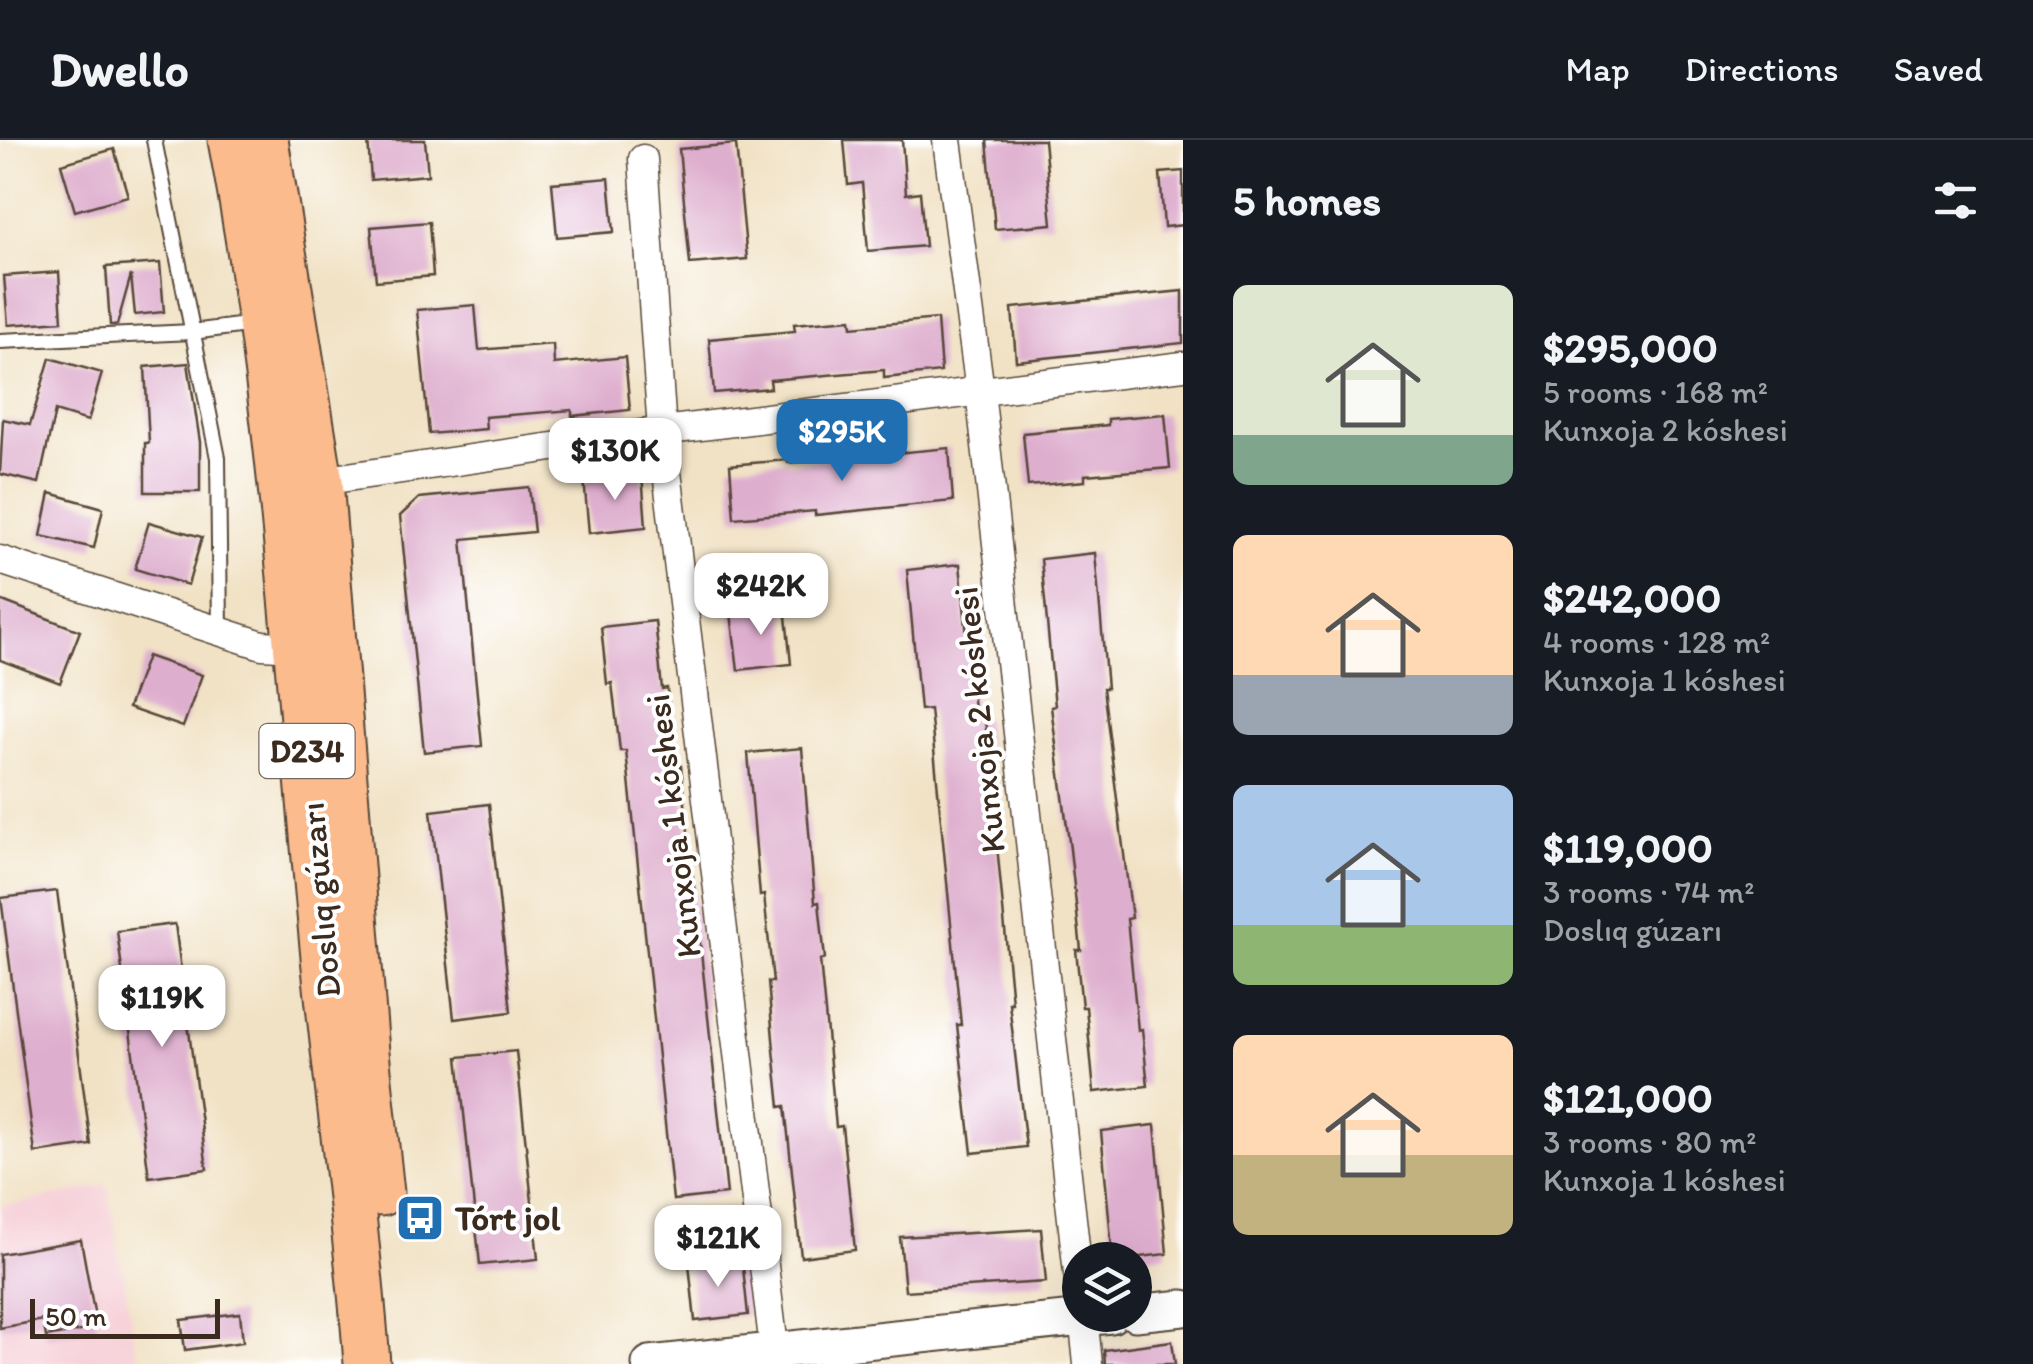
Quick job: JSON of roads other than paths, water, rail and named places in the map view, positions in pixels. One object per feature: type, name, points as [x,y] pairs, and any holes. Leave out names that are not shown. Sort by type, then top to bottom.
[{"type":"main road","name":"Doslıq gúzarı","points":[[230,140],[250,238],[287,523],[322,936],[368,1364]]},
{"type":"main road","name":"Doslıq gúzarı","points":[[265,140],[320,481],[366,1052],[398,1364]]},
{"type":"street","name":"Kunxoja 2 kóshesi","points":[[948,140],[1081,1242]]},
{"type":"street","name":"Kunxoja 1 kóshesi","points":[[643,159],[662,431],[775,1357]]},
{"type":"street","points":[[320,481],[662,431],[1183,366]]},
{"type":"street","points":[[0,560],[262,645],[298,647]]},
{"type":"street","points":[[1152,1311],[1183,1308]]},
{"type":"street","points":[[650,1364],[775,1357],[1062,1314]]},
{"type":"street","name":"Kunxoja 2 kóshesi","points":[[1088,1364],[1089,1332]]},
{"type":"lane","points":[[154,140],[218,458],[220,630]]},
{"type":"lane","points":[[0,341],[192,332],[262,324]]},
{"type":"place","name":"Tórt jol","points":[[420,1218]]}]
